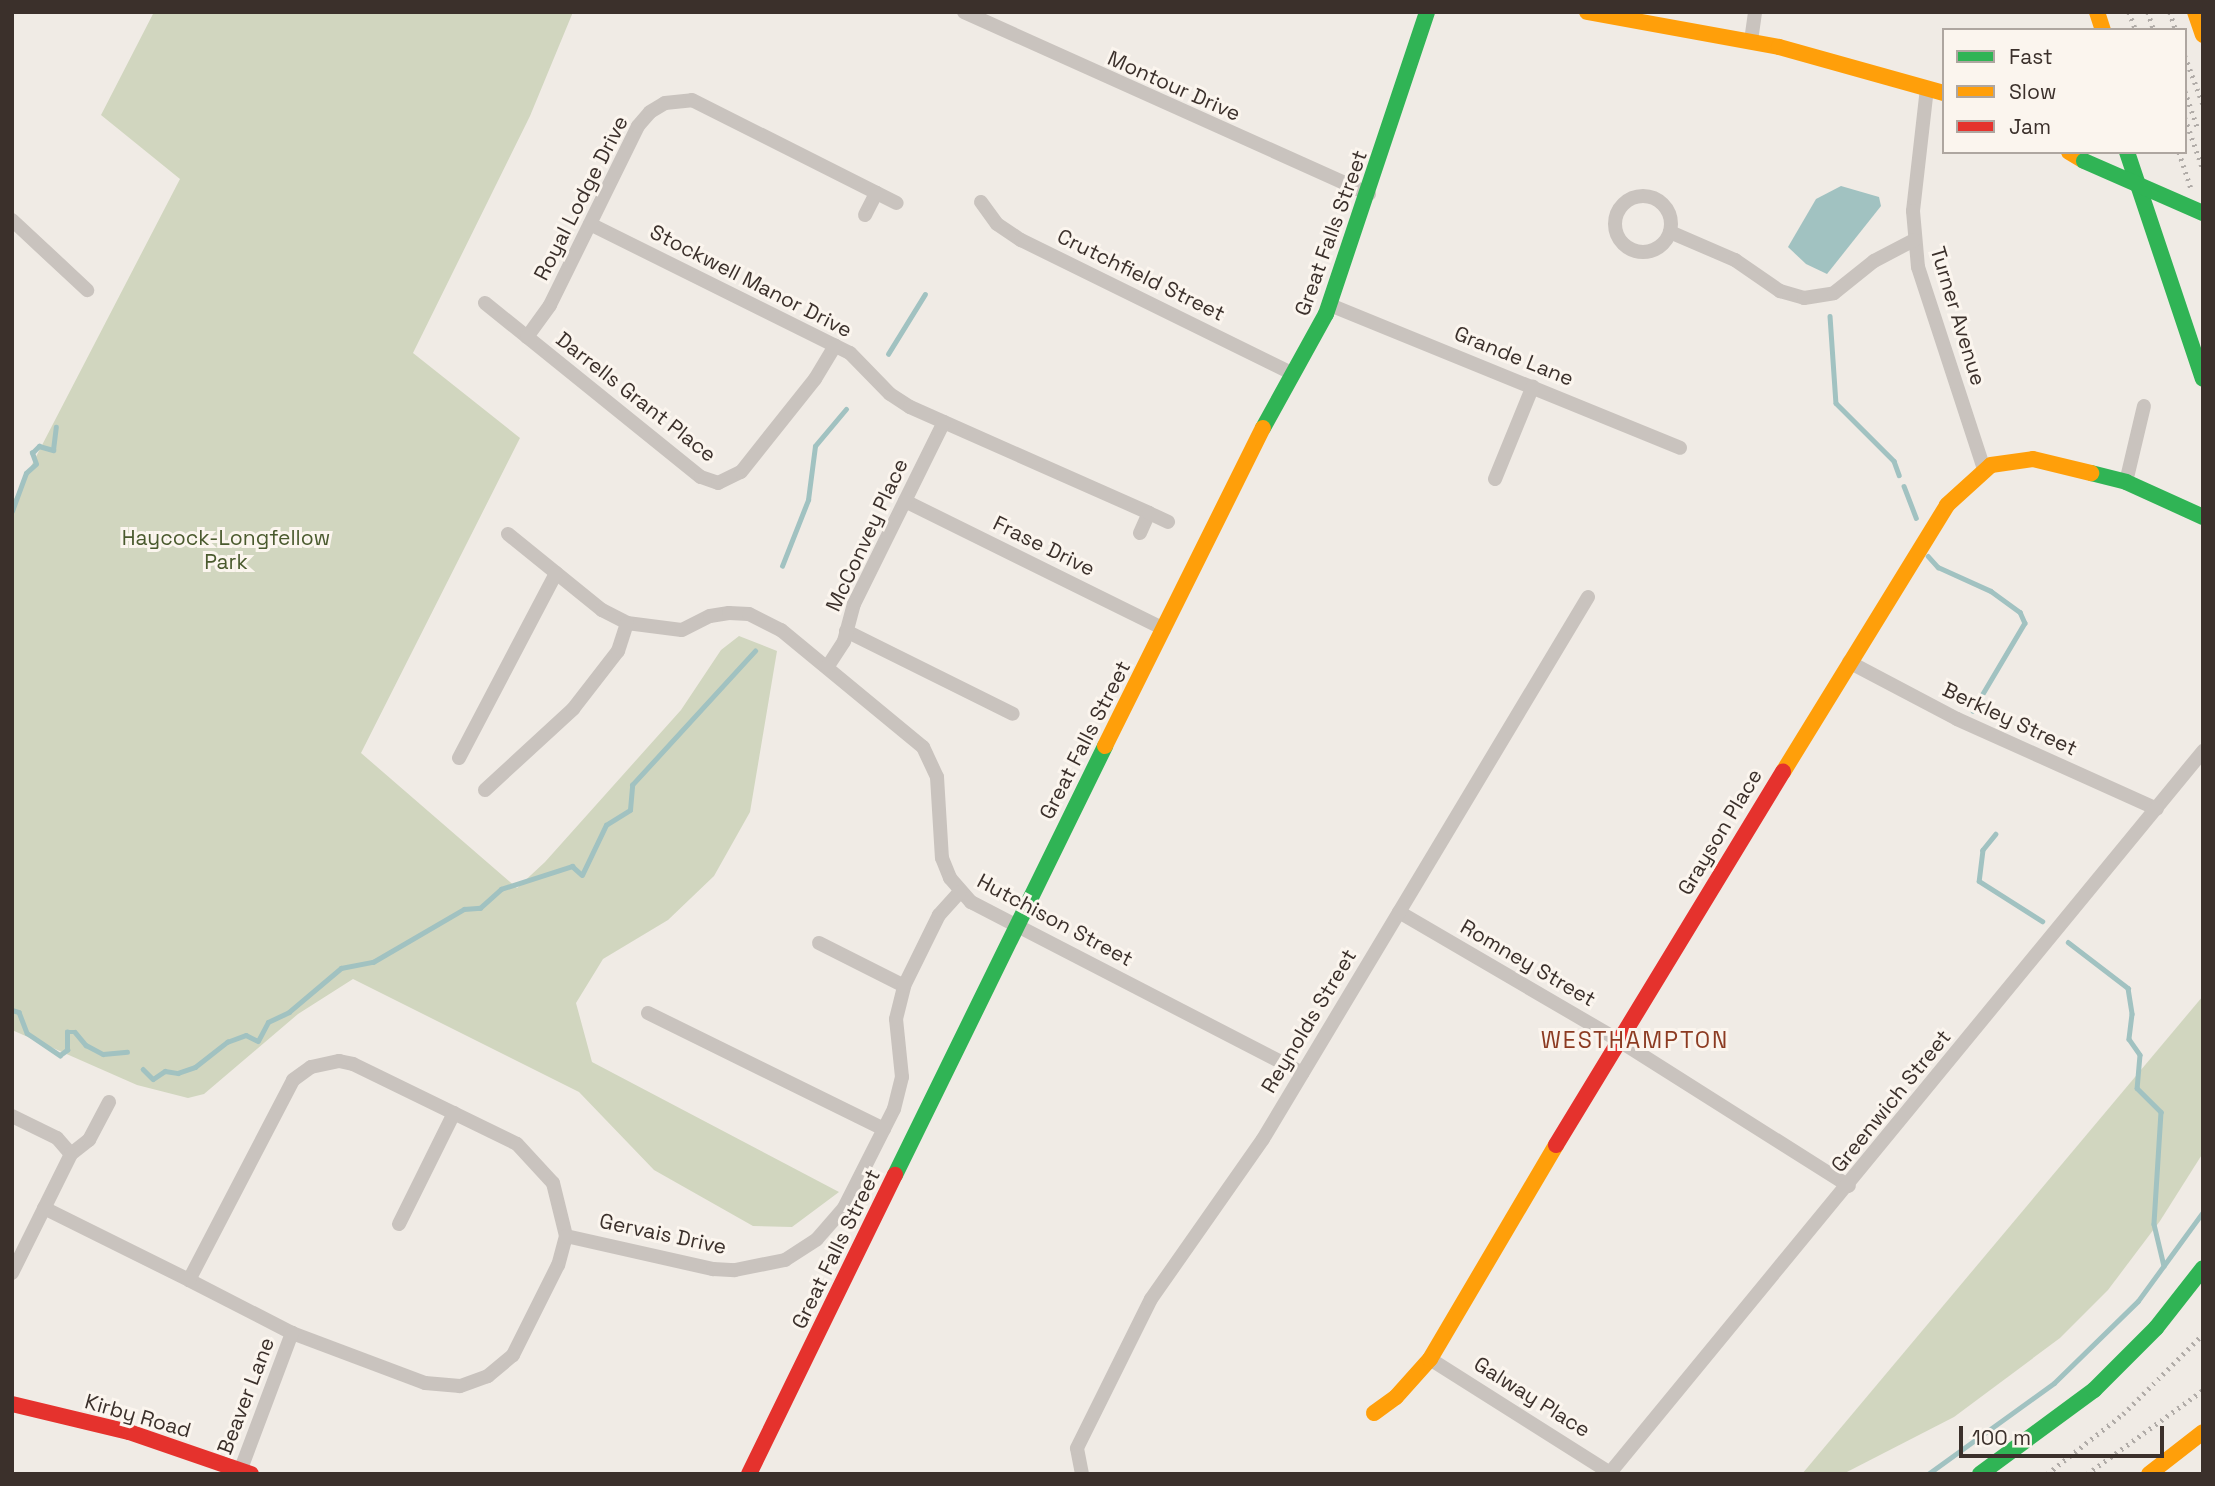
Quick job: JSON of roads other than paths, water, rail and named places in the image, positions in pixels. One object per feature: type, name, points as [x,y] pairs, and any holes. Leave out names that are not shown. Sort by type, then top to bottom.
[{"type":"main road","name":"Great Falls Street","points":[[749,1474],[1016,926],[1293,374],[1331,305],[1427,12]]},
{"type":"main road","points":[[1587,12],[1751,41],[1942,92]]},
{"type":"main road","points":[[2195,12],[2203,27]]},
{"type":"main road","points":[[2195,12],[2203,35]]},
{"type":"main road","points":[[2072,154],[2203,213]]},
{"type":"main road","points":[[2128,154],[2203,379]]},
{"type":"main road","points":[[2146,154],[2189,282]]},
{"type":"main road","name":"Grayson Place","points":[[1374,1413],[1396,1397],[1430,1359],[1618,1040],[1918,544],[1947,505],[1984,469],[2005,460],[2033,459],[2126,482],[2203,517]]},
{"type":"main road","points":[[2133,1352],[2203,1268]]},
{"type":"main road","points":[[1980,1474],[2058,1419],[2203,1286]]},
{"type":"main road","name":"Kirby Road","points":[[12,1404],[129,1432],[244,1472]]},
{"type":"main road","points":[[2149,1474],[2203,1432]]},
{"type":"street","name":"Montour Drive","points":[[964,12],[1368,194]]},
{"type":"street","points":[[1751,41],[1755,12]]},
{"type":"street","name":"Turner Avenue","points":[[1927,88],[1916,172],[1914,240],[1918,267],[1984,469]]},
{"type":"street","name":"Royal Lodge Drive","points":[[527,337],[550,305],[643,119],[656,107],[681,99],[692,100],[876,193]]},
{"type":"street","points":[[865,215],[876,193],[897,203]]},
{"type":"street","name":"Crutchfield Street","points":[[981,201],[997,224],[1021,240],[1293,374]]},
{"type":"street","points":[[12,220],[87,290]]},
{"type":"street","name":"Stockwell Manor Drive","points":[[590,224],[835,346],[860,361],[898,401],[1168,522]]},
{"type":"street","points":[[1670,232],[1735,260],[1780,291],[1804,298],[1834,293],[1874,261],[1914,240]]},
{"type":"street","name":"Darrells Grant Place","points":[[485,303],[701,477],[718,484],[741,472],[810,385],[835,346]]},
{"type":"street","name":"Grande Lane","points":[[1331,305],[1681,448]]},
{"type":"street","points":[[1495,479],[1533,386]]},
{"type":"street","points":[[2126,482],[2144,406]]},
{"type":"street","name":"McConvey Place","points":[[828,666],[846,631],[854,604],[944,422]]},
{"type":"street","name":"Frase Drive","points":[[905,501],[1164,629]]},
{"type":"street","points":[[1140,533],[1149,513]]},
{"type":"street","points":[[485,790],[573,709],[618,651],[626,623],[602,610],[508,534]]},
{"type":"street","points":[[459,758],[556,573]]},
{"type":"street","name":"Reynolds Street","points":[[1080,1471],[1077,1448],[1151,1299],[1249,1160],[1588,597]]},
{"type":"street","name":"Hutchison Street","points":[[626,623],[682,630],[710,616],[749,614],[781,630],[912,734],[932,762],[939,790],[942,858],[960,892],[1016,926],[1302,1073]]},
{"type":"street","points":[[846,631],[1013,714]]},
{"type":"street","name":"Berkley Street","points":[[1849,662],[1957,719],[2157,808]]},
{"type":"street","name":"Greenwich Street","points":[[1610,1473],[1849,1186],[2203,751]]},
{"type":"street","name":"Gervais Drive","points":[[566,1236],[713,1269],[785,1260],[817,1238],[844,1208],[884,1129],[902,1077],[896,1019],[904,986],[939,915],[960,892]]},
{"type":"street","name":"Romney Street","points":[[1399,912],[1618,1040],[1849,1186]]},
{"type":"street","points":[[819,943],[904,986]]},
{"type":"street","points":[[648,1013],[884,1129]]},
{"type":"street","points":[[44,1208],[292,1333],[425,1383],[460,1386],[501,1367],[513,1355],[558,1265],[566,1236],[560,1199],[543,1168],[517,1144],[353,1064],[339,1061],[311,1067],[293,1080],[280,1102],[189,1280]]},
{"type":"street","points":[[14,1263],[71,1154],[89,1140],[109,1102]]},
{"type":"street","points":[[399,1224],[454,1113]]},
{"type":"street","points":[[12,1116],[57,1138],[71,1154]]},
{"type":"street","name":"Beaver Lane","points":[[244,1472],[292,1333]]},
{"type":"street","name":"Galway Place","points":[[1430,1359],[1610,1473]]},
{"type":"water","points":[[1841,186],[1879,197],[1881,206],[1827,274],[1806,264],[1788,247],[1816,199]]},
{"type":"waterway","points":[[888,354],[925,294]]},
{"type":"waterway","points":[[1830,316],[1836,403],[1894,461],[1899,475]]},
{"type":"waterway","points":[[782,566],[808,500],[815,446],[846,409]]},
{"type":"waterway","points":[[12,511],[26,473],[36,464],[32,453],[39,446],[53,450],[56,427]]},
{"type":"waterway","points":[[1904,486],[1916,518]]},
{"type":"waterway","points":[[1928,556],[1938,567],[1991,591],[2020,612],[2025,623],[1973,711]]},
{"type":"waterway","points":[[143,1069],[153,1079],[165,1071],[178,1073],[195,1067],[227,1042],[246,1035],[258,1041],[268,1022],[289,1012],[341,968],[373,962],[464,909],[480,908],[501,889],[572,866],[582,875],[606,825],[630,810],[632,785],[755,651]]},
{"type":"waterway","points":[[1996,834],[1983,850],[1979,881],[2042,921]]},
{"type":"waterway","points":[[2068,942],[2128,988],[2132,1014],[2129,1039],[2140,1055],[2137,1088],[2161,1112],[2154,1224],[2164,1266]]},
{"type":"waterway","points":[[12,1010],[19,1012],[27,1033],[60,1055],[67,1050],[67,1032],[75,1032],[86,1045],[103,1054],[127,1052]]},
{"type":"waterway","points":[[1928,1474],[2054,1383],[2138,1301],[2203,1212]]},
{"type":"railway","points":[[2129,12],[2135,28]]},
{"type":"railway","points":[[2148,12],[2153,28]]},
{"type":"railway","points":[[2170,12],[2175,28]]},
{"type":"railway","points":[[2187,61],[2203,104]]},
{"type":"railway","points":[[2187,97],[2198,128]]},
{"type":"railway","points":[[2187,124],[2203,169]]},
{"type":"railway","points":[[2180,154],[2192,191]]},
{"type":"railway","points":[[2047,1474],[2123,1414],[2203,1334]]},
{"type":"railway","points":[[2087,1474],[2203,1390]]},
{"type":"district","name":"WESTHAMPTON","points":[[1635,1040]]},
{"type":"park label","name":"Haycock-Longfellow Park","points":[[226,550]]}]
